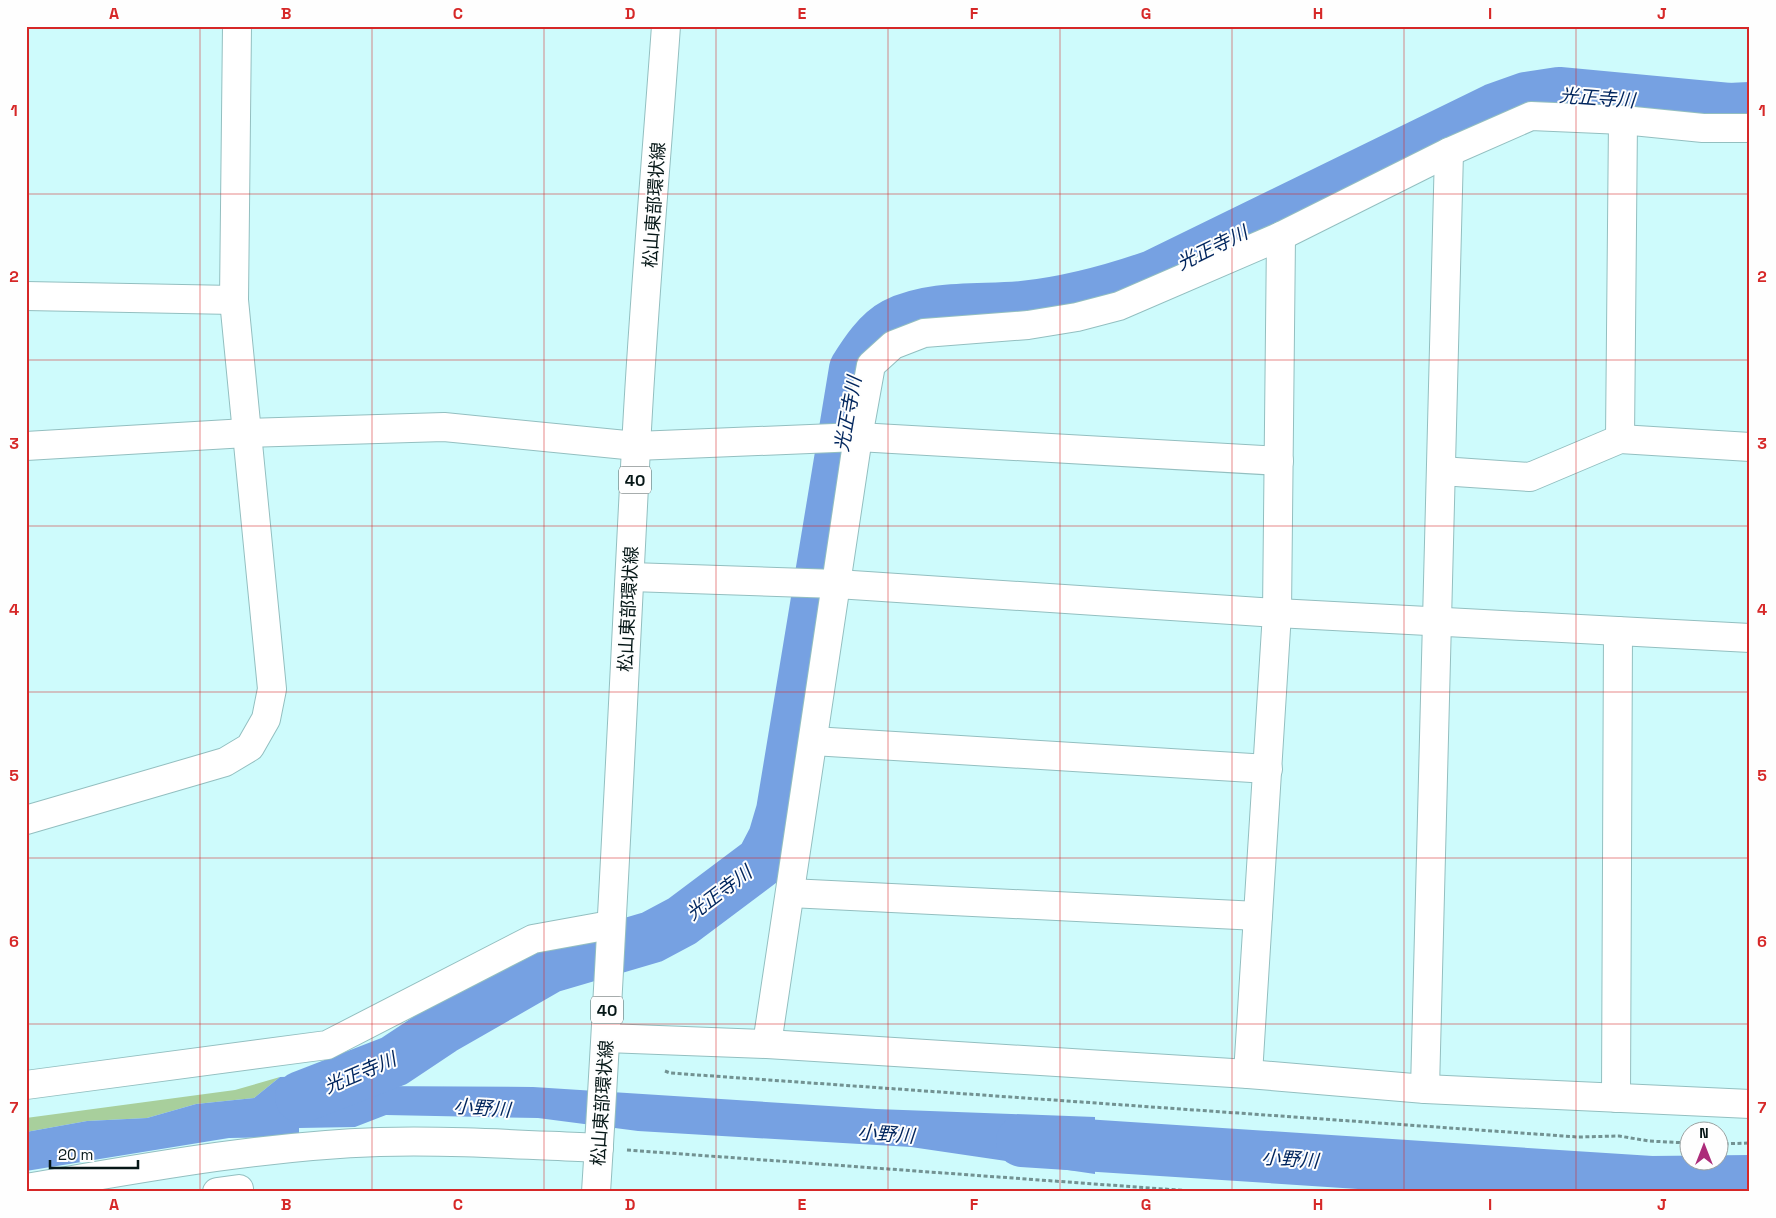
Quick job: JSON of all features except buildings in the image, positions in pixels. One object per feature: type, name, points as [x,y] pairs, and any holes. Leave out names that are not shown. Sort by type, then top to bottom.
[{"type":"street","points":[[26,820],[225,762],[250,747],[266,719],[272,689],[234,300],[237,26]]},
{"type":"street","name":"松山東部環状線","points":[[596,1192],[631,577],[636,446],[666,26]]},
{"type":"street","points":[[767,1044],[858,437],[871,365],[893,345],[924,333],[1028,325],[1077,317],[1119,306],[1281,236],[1450,152],[1531,116],[1623,120],[1703,128],[1750,128]]},
{"type":"street","points":[[1620,440],[1623,120]]},
{"type":"street","points":[[1425,1089],[1450,152]]},
{"type":"street","points":[[1248,1074],[1277,613],[1281,236]]},
{"type":"street","points":[[26,296],[234,300]]},
{"type":"street","points":[[26,446],[246,433],[444,427],[636,446],[858,437],[1279,461]]},
{"type":"street","points":[[1441,471],[1530,476],[1620,440],[1750,447]]},
{"type":"street","points":[[631,577],[837,584],[1277,613],[1750,638]]},
{"type":"street","points":[[1616,1098],[1618,631]]},
{"type":"street","points":[[813,741],[1268,768]]},
{"type":"street","points":[[790,893],[1258,916]]},
{"type":"street","points":[[26,1085],[327,1046],[533,939],[609,939]]},
{"type":"street","points":[[605,1050],[767,1044],[1248,1074],[1425,1089],[1750,1104]]},
{"type":"street","points":[[26,1188],[165,1164],[275,1151],[378,1142],[599,1143]]},
{"type":"street","points":[[217,1192],[239,1189],[239,1192]]},
{"type":"path","points":[[662,1069],[670,1073],[1163,1109],[1578,1137],[1619,1136],[1649,1141],[1678,1142]]},
{"type":"path","points":[[599,1143],[1205,1192]]},
{"type":"path","points":[[1728,1144],[1750,1143]]},
{"type":"green space","points":[[280,1077],[254,1098],[196,1104],[147,1118],[87,1121],[26,1132],[26,1118],[235,1090]]},
{"type":"green space","points":[[1095,1127],[1636,1160],[1678,1160],[1678,1170],[1728,1170],[1728,1160],[1750,1160],[1750,1192],[1516,1192],[1243,1172],[1095,1166]]},
{"type":"water","points":[[318,1076],[365,1086],[533,1087],[876,1109],[1095,1117],[1095,1174],[911,1147],[638,1131],[538,1118],[386,1115],[355,1127],[299,1128],[299,1137],[229,1138],[26,1171],[26,1132],[87,1121],[147,1118],[196,1104],[254,1098],[280,1077]]},
{"type":"waterway","name":"光正寺川","points":[[301,1097],[394,1061],[442,1029],[550,967],[652,937],[682,921],[762,861],[774,838],[782,811],[855,369],[872,344],[889,328],[910,318],[941,311],[1023,307],[1073,299],[1153,276],[1495,109],[1526,98],[1559,93],[1729,109],[1750,108]]},
{"type":"waterway","name":"小野川","points":[[1022,1141],[1651,1182],[1750,1181]]}]
